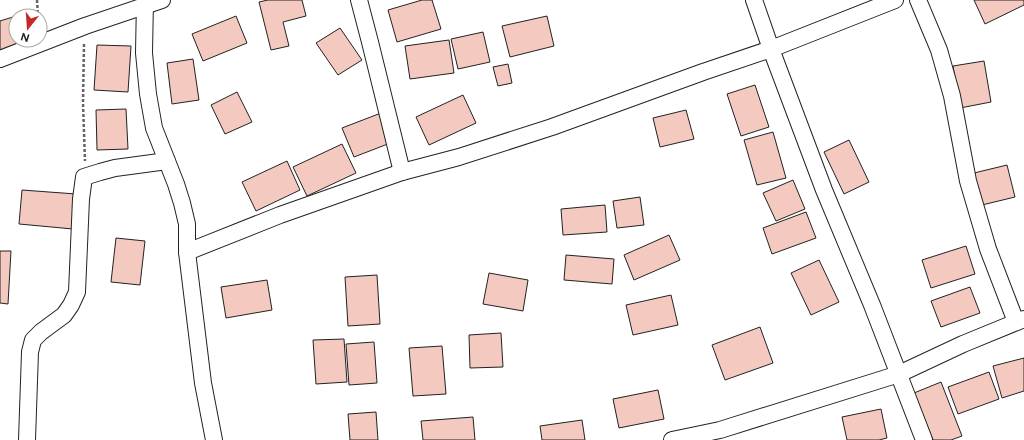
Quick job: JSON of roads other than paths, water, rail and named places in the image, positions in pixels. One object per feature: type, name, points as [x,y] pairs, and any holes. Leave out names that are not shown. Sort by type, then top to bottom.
[{"type":"street","points":[[0,59],[145,3],[162,0]]},
{"type":"street","points":[[358,0],[370,42],[402,172]]},
{"type":"street","points":[[754,0],[824,190],[872,304],[924,440]]},
{"type":"street","points":[[188,252],[280,215],[402,172],[459,157],[552,127],[771,49],[894,0]]},
{"type":"street","points":[[672,440],[720,430],[898,374],[963,344],[1020,321],[988,249],[968,181],[952,96],[939,50],[918,0]]},
{"type":"street","points":[[145,3],[144,53],[148,94],[154,128],[176,184],[187,224],[188,252],[203,383],[214,440]]},
{"type":"street","points":[[27,440],[30,352],[33,340],[41,332],[64,315],[71,305],[76,292],[81,199],[84,177],[115,168],[167,161]]}]
